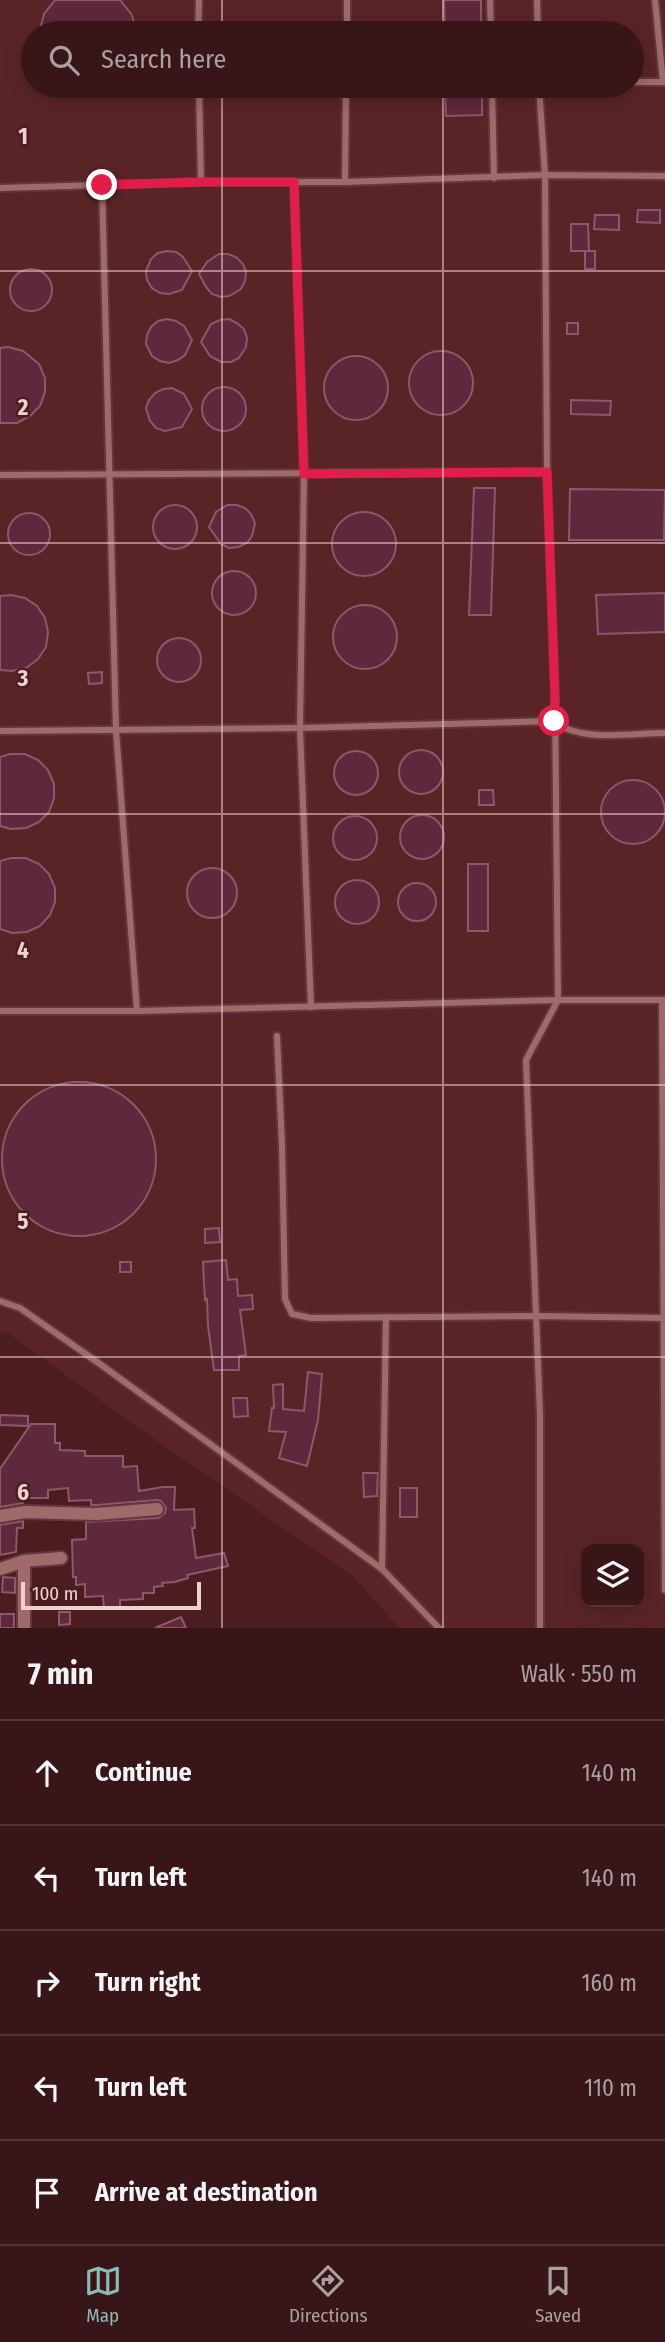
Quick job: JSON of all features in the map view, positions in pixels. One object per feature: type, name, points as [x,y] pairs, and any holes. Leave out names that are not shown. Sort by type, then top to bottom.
[{"type":"street","points":[[0,1516],[25,1512],[97,1514],[157,1510]]},
{"type":"street","points":[[0,1569],[24,1561],[61,1558]]},
{"type":"street","points":[[24,1561],[24,1628]]},
{"type":"lane","points":[[198,21],[199,0]]},
{"type":"lane","points":[[347,0],[347,21]]},
{"type":"lane","points":[[490,0],[491,21]]},
{"type":"lane","points":[[537,0],[538,21]]},
{"type":"lane","points":[[644,82],[664,82],[656,0]]},
{"type":"lane","points":[[199,98],[201,182]]},
{"type":"lane","points":[[345,182],[346,98]]},
{"type":"lane","points":[[492,98],[494,178]]},
{"type":"lane","points":[[540,98],[545,176],[547,472],[555,697],[558,1000],[526,1060],[540,1415],[540,1628]]},
{"type":"lane","points":[[0,188],[201,182],[665,176]]},
{"type":"lane","points":[[294,182],[304,474],[300,728],[311,1007]]},
{"type":"lane","points":[[102,185],[116,730],[137,1011]]},
{"type":"lane","points":[[0,475],[547,472]]},
{"type":"lane","points":[[0,731],[300,728],[554,721],[563,728],[582,734],[665,733]]},
{"type":"lane","points":[[0,1011],[137,1011],[558,1000],[663,1000],[665,1590]]},
{"type":"lane","points":[[277,1036],[285,1299],[292,1314],[311,1318],[665,1318]]},
{"type":"lane","points":[[0,1301],[20,1308],[100,1364],[382,1569],[439,1628]]},
{"type":"lane","points":[[382,1569],[386,1317]]},
{"type":"shaded area","points":[[0,0],[665,0],[665,1628],[399,1628],[354,1577],[137,1427],[8,1333],[0,1332]]},
{"type":"building","points":[[55,0],[120,0],[133,21],[42,21]]},
{"type":"building","points":[[444,0],[481,0],[481,21],[445,21]]},
{"type":"building","points":[[445,98],[482,98],[482,115],[446,116]]},
{"type":"building","points":[[638,210],[660,210],[660,223],[637,222]]},
{"type":"building","points":[[595,215],[619,215],[619,230],[594,229]]},
{"type":"building","points":[[571,224],[588,224],[589,251],[571,251]]},
{"type":"building","points":[[585,251],[595,251],[595,269],[585,269]]},
{"type":"building","points":[[176,252],[183,257],[192,271],[182,290],[169,294],[152,288],[146,271],[151,259],[158,253]]},
{"type":"building","points":[[219,254],[236,257],[246,272],[241,289],[229,296],[212,294],[199,274],[207,262]]},
{"type":"building","points":[[31,269],[46,275],[52,290],[46,305],[31,311],[16,305],[10,290],[16,275]]},
{"type":"building","points":[[167,319],[184,326],[192,340],[185,355],[169,363],[152,356],[146,344],[151,327],[158,321]]},
{"type":"building","points":[[229,319],[244,329],[246,347],[239,358],[231,362],[221,362],[210,356],[201,342],[211,324]]},
{"type":"building","points":[[567,323],[578,323],[578,334],[567,334]]},
{"type":"building","points":[[0,348],[23,351],[39,364],[45,378],[45,392],[40,406],[17,423],[0,423]]},
{"type":"building","points":[[441,351],[459,357],[467,365],[473,383],[467,401],[459,409],[441,415],[423,409],[415,401],[409,383],[415,365],[423,357]]},
{"type":"building","points":[[356,356],[374,362],[382,370],[388,388],[382,406],[374,414],[356,420],[338,414],[330,406],[324,388],[330,370],[338,362]]},
{"type":"building","points":[[224,387],[239,394],[246,409],[239,424],[224,431],[209,424],[202,409],[209,394]]},
{"type":"building","points":[[172,388],[184,394],[192,409],[182,427],[165,431],[156,428],[150,421],[146,408],[155,393]]},
{"type":"building","points":[[571,400],[611,401],[610,415],[571,414]]},
{"type":"building","points":[[474,488],[495,488],[491,615],[469,615]]},
{"type":"building","points":[[570,489],[665,490],[664,540],[569,540]]},
{"type":"building","points":[[175,505],[190,512],[197,527],[190,542],[175,549],[160,542],[153,527],[160,512]]},
{"type":"building","points":[[227,505],[245,508],[255,523],[252,536],[247,543],[238,547],[229,548],[221,544],[209,527],[216,512]]},
{"type":"building","points":[[364,512],[382,518],[390,526],[396,544],[390,562],[382,570],[364,576],[346,570],[338,562],[332,544],[338,526],[346,518]]},
{"type":"building","points":[[29,513],[44,519],[50,534],[44,549],[29,555],[14,549],[8,534],[14,519]]},
{"type":"building","points":[[234,571],[249,578],[256,593],[249,608],[234,615],[219,608],[212,593],[219,578]]},
{"type":"building","points":[[665,593],[665,632],[598,634],[596,595]]},
{"type":"building","points":[[0,596],[25,598],[37,606],[45,618],[48,632],[46,647],[38,659],[26,668],[12,671],[0,670]]},
{"type":"building","points":[[365,605],[383,611],[391,619],[397,637],[391,655],[383,663],[365,669],[347,663],[339,655],[333,637],[339,619],[347,611]]},
{"type":"building","points":[[179,638],[194,645],[201,660],[194,675],[179,682],[164,675],[157,660],[164,645]]},
{"type":"building","points":[[102,672],[102,683],[89,684],[88,673]]},
{"type":"building","points":[[421,750],[436,757],[443,772],[436,787],[421,794],[406,787],[399,772],[406,757]]},
{"type":"building","points":[[356,751],[371,758],[378,773],[371,788],[356,795],[341,788],[334,773],[341,758]]},
{"type":"building","points":[[25,754],[38,760],[48,770],[54,784],[54,798],[49,812],[39,822],[26,828],[11,829],[0,826],[0,757]]},
{"type":"building","points":[[633,780],[651,786],[659,794],[665,812],[659,830],[651,838],[633,844],[615,838],[607,830],[601,812],[607,794],[615,786]]},
{"type":"building","points":[[479,790],[493,790],[494,805],[479,805]]},
{"type":"building","points":[[422,815],[437,822],[444,837],[437,852],[422,859],[407,852],[400,837],[407,822]]},
{"type":"building","points":[[355,816],[370,823],[377,838],[370,853],[355,860],[340,853],[333,838],[340,823]]},
{"type":"building","points":[[26,858],[39,864],[49,874],[55,888],[55,902],[50,915],[40,926],[27,932],[12,933],[0,929],[0,861]]},
{"type":"building","points":[[468,864],[488,864],[488,931],[468,931]]},
{"type":"building","points":[[212,868],[230,875],[237,893],[230,911],[212,918],[194,911],[187,893],[194,875]]},
{"type":"building","points":[[357,880],[372,887],[379,902],[372,917],[357,924],[342,917],[335,902],[342,887]]},
{"type":"building","points":[[417,883],[431,888],[436,902],[431,916],[417,921],[403,916],[398,902],[403,888]]},
{"type":"building","points":[[79,1082],[108,1088],[133,1105],[150,1130],[156,1159],[150,1188],[133,1213],[108,1230],[79,1236],[50,1230],[25,1213],[8,1188],[2,1159],[8,1130],[25,1105],[50,1088]]},
{"type":"building","points":[[219,1228],[220,1242],[205,1243],[205,1229]]},
{"type":"building","points":[[226,1260],[228,1280],[237,1279],[238,1296],[252,1295],[253,1309],[240,1310],[246,1355],[239,1356],[239,1370],[214,1370],[208,1326],[203,1262]]},
{"type":"building","points":[[120,1262],[131,1262],[131,1272],[120,1272]]},
{"type":"building","points":[[308,1372],[322,1374],[318,1420],[307,1466],[279,1458],[286,1432],[269,1431],[274,1408],[273,1385],[283,1384],[283,1409],[304,1411]]},
{"type":"building","points":[[233,1398],[247,1398],[248,1416],[234,1417]]},
{"type":"building","points":[[0,1415],[28,1416],[28,1426],[0,1425]]},
{"type":"building","points":[[31,1424],[55,1424],[55,1443],[60,1443],[60,1450],[85,1451],[85,1456],[123,1456],[123,1467],[137,1466],[139,1491],[175,1487],[174,1510],[194,1509],[195,1528],[192,1528],[196,1558],[224,1553],[228,1566],[187,1575],[188,1578],[175,1582],[162,1583],[163,1586],[154,1587],[154,1593],[143,1593],[143,1599],[120,1600],[120,1607],[104,1609],[103,1596],[85,1597],[85,1584],[76,1585],[76,1577],[73,1577],[72,1540],[86,1539],[86,1522],[158,1518],[165,1513],[166,1508],[157,1500],[97,1505],[91,1505],[91,1500],[69,1501],[68,1488],[48,1490],[48,1498],[23,1498],[23,1503],[0,1507],[0,1469]]},
{"type":"building","points":[[363,1473],[378,1473],[377,1496],[364,1497]]},
{"type":"building","points":[[400,1488],[417,1488],[417,1517],[400,1517]]},
{"type":"building","points":[[23,1521],[23,1528],[17,1528],[16,1552],[0,1555],[0,1525]]},
{"type":"building","points":[[3,1577],[15,1578],[15,1593],[2,1592]]},
{"type":"building","points":[[59,1612],[70,1612],[70,1624],[59,1625]]},
{"type":"building","points":[[0,1614],[14,1614],[14,1628],[0,1628]]},
{"type":"building","points":[[181,1617],[186,1628],[155,1628]]},
{"type":"route","points":[[102,185],[294,182],[304,474],[547,472],[554,721]]}]
